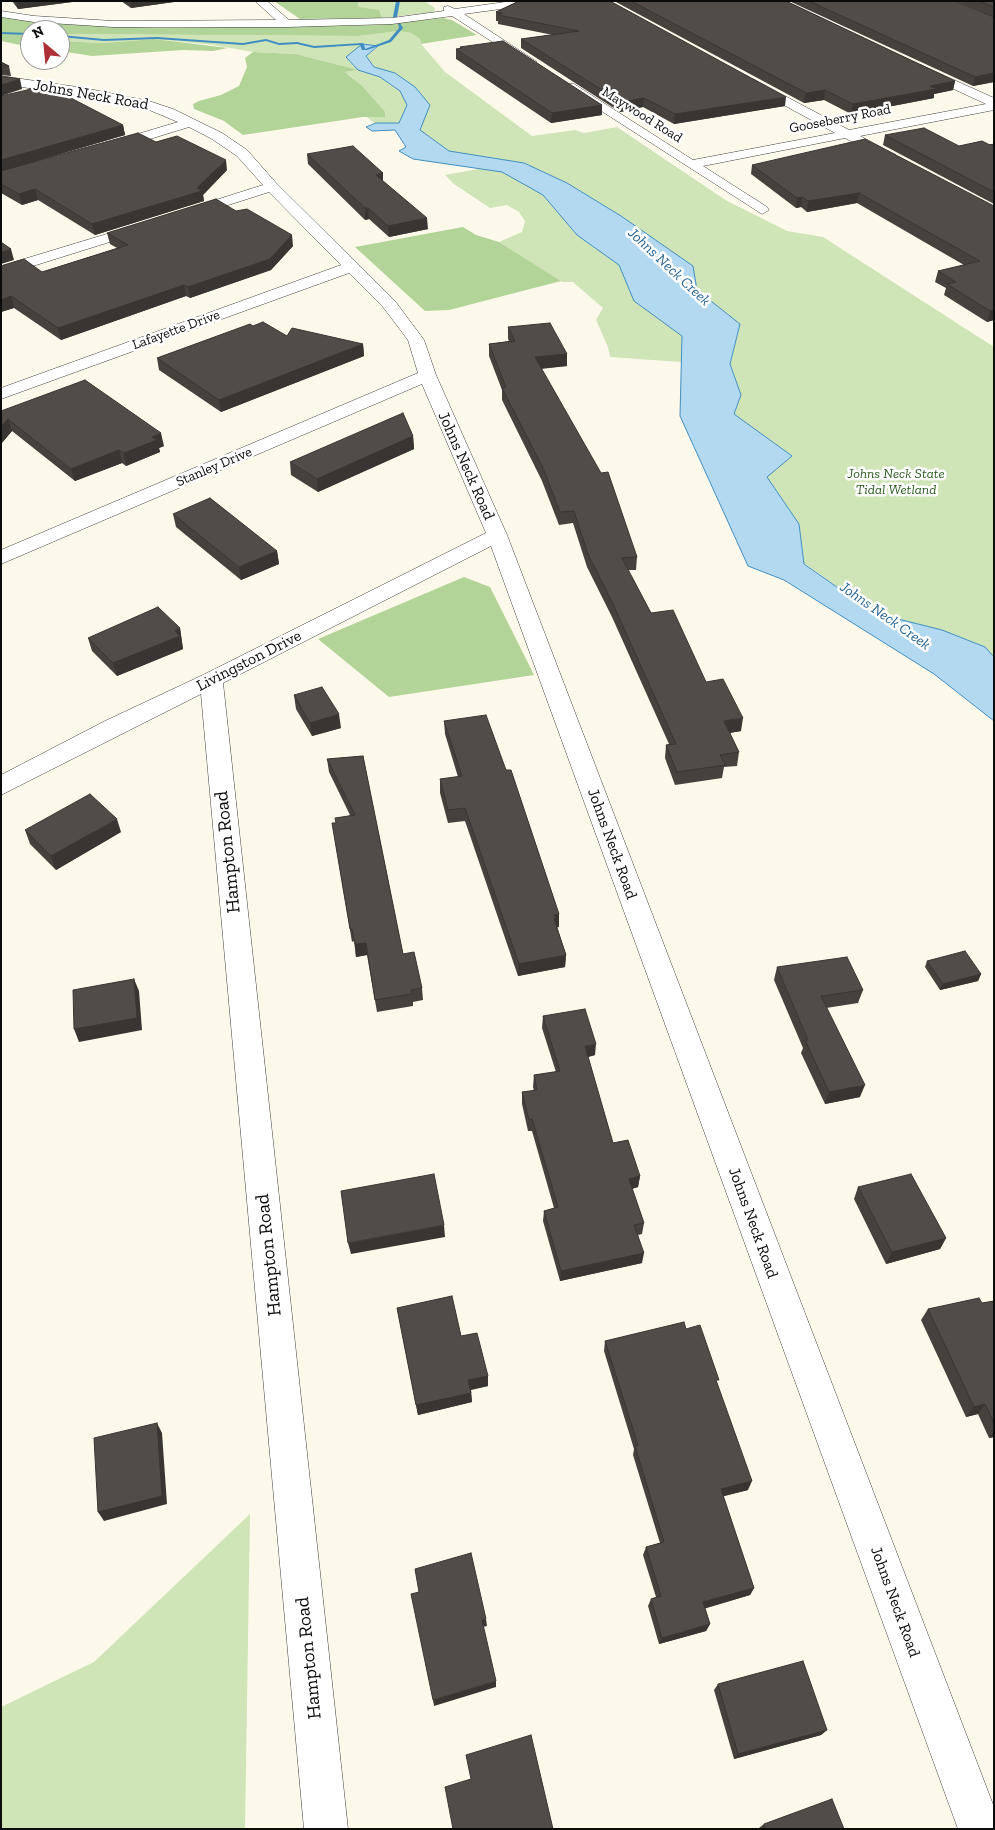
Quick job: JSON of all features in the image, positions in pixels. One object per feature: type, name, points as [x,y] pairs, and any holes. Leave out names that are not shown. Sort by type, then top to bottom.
[{"type":"street","points":[[260,1],[287,24]]},
{"type":"street","points":[[436,1],[546,71]]},
{"type":"street","points":[[1,14],[34,19],[113,24],[287,24],[392,21],[537,1]]},
{"type":"street","points":[[102,12],[113,24]]},
{"type":"street","points":[[906,62],[994,105]]},
{"type":"street","points":[[742,78],[899,162]]},
{"type":"street","name":"Johns Neck Road","points":[[1,80],[34,91],[125,99],[169,112],[217,136],[242,153],[272,187],[389,304],[416,340],[427,375],[496,535],[980,1829]]},
{"type":"street","name":"Maywood Road","points":[[562,82],[762,210]]},
{"type":"street","name":"Gooseberry Road","points":[[692,164],[994,105]]},
{"type":"street","points":[[96,150],[191,122]]},
{"type":"street","points":[[1,271],[272,187]]},
{"type":"street","name":"Lafayette Drive","points":[[1,394],[350,267]]},
{"type":"street","name":"Stanley Drive","points":[[1,558],[427,375]]},
{"type":"street","name":"Livingston Drive","points":[[1,786],[113,727],[211,680],[496,535]]},
{"type":"street","name":"Hampton Road","points":[[211,680],[326,1829]]},
{"type":"green space","points":[[274,1],[359,1],[358,7],[379,10],[382,18],[300,19]]},
{"type":"green space","points":[[359,1],[424,1],[435,8],[434,12],[382,18],[358,7]]},
{"type":"green space","points":[[1,17],[22,20],[20,20],[20,45],[1,41]]},
{"type":"green space","points":[[443,18],[452,20],[477,35],[421,44],[420,39],[411,33],[399,31],[359,36],[70,34],[70,24],[157,28],[379,25]]},
{"type":"green space","name":"Johns Neck State Tidal Wetland","points":[[399,31],[411,33],[420,39],[421,44],[445,72],[532,136],[575,130],[584,133],[617,127],[727,201],[787,231],[823,237],[994,347],[994,657],[942,630],[874,613],[804,563],[799,524],[766,476],[792,456],[734,414],[741,395],[730,364],[740,324],[697,290],[693,266],[621,216],[567,183],[524,163],[449,151],[420,130],[430,105],[415,87],[395,73],[374,67],[366,56],[378,47],[362,44],[358,70],[380,77],[400,91],[407,105],[399,123],[374,123],[367,117],[385,117],[352,77],[345,72],[357,70],[296,54],[253,52],[213,45],[154,39],[103,43],[70,41],[70,34],[359,36]]},
{"type":"green space","points":[[154,39],[228,48],[213,51],[183,50],[92,56],[70,53],[70,41],[103,43]]},
{"type":"green space","points":[[253,52],[296,54],[358,70],[345,72],[362,86],[385,112],[385,117],[363,117],[243,135],[224,121],[194,109],[193,104],[221,95],[239,86],[247,67],[245,58]]},
{"type":"green space","points":[[484,168],[502,172],[543,195],[577,235],[619,265],[635,301],[682,336],[681,362],[610,357],[608,347],[596,320],[603,308],[573,282],[562,282],[499,242],[522,232],[525,221],[519,212],[507,205],[490,208],[454,184],[445,175]]},
{"type":"green space","points":[[463,227],[476,235],[499,242],[561,281],[449,310],[425,311],[355,247]]},
{"type":"green space","points":[[464,577],[490,587],[534,675],[389,697],[318,639]]},
{"type":"green space","points":[[250,1514],[245,1829],[1,1829],[1,1707],[94,1662]]},
{"type":"water","points":[[362,44],[378,46],[366,56],[374,67],[395,73],[415,87],[430,105],[420,130],[449,151],[524,163],[567,183],[621,216],[693,266],[697,290],[740,324],[730,364],[741,395],[734,414],[792,456],[767,477],[799,524],[804,564],[874,613],[942,630],[985,647],[994,657],[994,721],[934,674],[784,580],[748,566],[680,416],[682,336],[634,301],[619,265],[577,235],[543,195],[502,172],[413,159],[399,151],[406,147],[395,130],[372,131],[366,127],[376,123],[399,123],[407,105],[400,91],[380,77],[358,70],[346,57]]},
{"type":"building","points":[[519,1],[610,1],[786,97],[675,114],[644,98],[621,102],[521,39],[579,31],[498,15],[502,13],[496,12]]},
{"type":"building","points":[[631,1],[786,1],[955,81],[930,86],[936,89],[853,104],[825,90],[806,93]]},
{"type":"building","points":[[809,1],[955,1],[994,17],[994,73],[975,77]]},
{"type":"building","points":[[979,1],[994,1],[994,7]]},
{"type":"building","points":[[503,41],[602,105],[552,113],[456,49]]},
{"type":"building","points":[[1,76],[20,79],[1,85]]},
{"type":"building","points":[[42,83],[123,125],[1,160],[1,96],[27,90]]},
{"type":"building","points":[[924,128],[959,146],[982,141],[990,145],[994,144],[994,192],[885,135]]},
{"type":"building","points":[[138,133],[156,142],[177,136],[226,160],[197,188],[202,191],[92,224],[35,189],[19,194],[1,184],[1,171]]},
{"type":"building","points":[[865,139],[994,206],[994,310],[990,311],[947,284],[956,282],[938,271],[980,261],[859,193],[808,201],[802,197],[797,198],[752,165]]},
{"type":"building","points":[[353,146],[383,173],[376,175],[427,218],[388,226],[368,208],[365,208],[307,154]]},
{"type":"building","points":[[216,199],[236,211],[247,209],[292,235],[270,259],[188,287],[184,285],[58,328],[11,296],[1,300],[1,266],[24,259],[42,272],[128,245],[107,233]]},
{"type":"building","points":[[1,242],[11,249],[1,252]]},
{"type":"building","points":[[263,322],[287,336],[292,328],[363,344],[219,400],[157,358],[250,324],[253,326]]},
{"type":"building","points":[[550,323],[567,354],[535,357],[601,473],[608,472],[637,557],[622,558],[651,613],[673,610],[706,682],[723,679],[743,718],[724,721],[739,752],[720,755],[725,765],[677,772],[666,745],[676,744],[613,604],[588,554],[574,511],[560,512],[543,468],[502,388],[506,387],[489,344],[515,341],[508,327]]},
{"type":"building","points":[[85,380],[161,433],[152,437],[157,440],[124,453],[119,450],[71,469],[8,419],[1,427],[1,411]]},
{"type":"building","points":[[403,413],[413,436],[317,479],[290,462]]},
{"type":"building","points":[[210,498],[277,551],[239,567],[173,514]]},
{"type":"building","points":[[158,607],[180,628],[175,631],[180,636],[113,663],[88,638]]},
{"type":"building","points":[[322,687],[339,714],[310,723],[294,695]]},
{"type":"building","points":[[486,715],[506,770],[511,770],[559,914],[554,915],[556,918],[554,919],[566,955],[519,964],[465,808],[448,810],[440,779],[462,776],[444,721]]},
{"type":"building","points":[[363,756],[403,954],[414,952],[422,988],[411,990],[412,994],[375,1000],[366,943],[355,944],[352,929],[350,929],[332,823],[336,823],[335,818],[355,815],[327,759]]},
{"type":"building","points":[[90,794],[117,819],[51,856],[25,830]]},
{"type":"building","points":[[965,951],[981,974],[943,984],[927,961]]},
{"type":"building","points":[[847,957],[863,990],[821,996],[865,1085],[829,1092],[805,1040],[808,1040],[777,967]]},
{"type":"building","points":[[134,979],[137,1018],[74,1029],[73,990]]},
{"type":"building","points":[[585,1009],[596,1044],[585,1046],[613,1143],[628,1140],[640,1176],[629,1179],[644,1223],[634,1225],[644,1253],[561,1271],[544,1211],[558,1207],[532,1119],[529,1120],[522,1092],[537,1090],[534,1075],[560,1071],[543,1016]]},
{"type":"building","points":[[434,1174],[444,1225],[348,1243],[341,1191]]},
{"type":"building","points":[[911,1174],[946,1238],[892,1252],[858,1187]]},
{"type":"building","points":[[452,1296],[461,1336],[477,1333],[488,1376],[468,1380],[471,1393],[416,1405],[397,1308]]},
{"type":"building","points":[[979,1298],[982,1303],[994,1301],[994,1423],[985,1404],[974,1407],[928,1309]]},
{"type":"building","points":[[684,1322],[686,1329],[700,1325],[719,1380],[716,1380],[752,1481],[721,1489],[754,1588],[703,1602],[710,1624],[662,1638],[651,1599],[661,1596],[646,1547],[664,1542],[635,1446],[638,1445],[605,1341]]},
{"type":"building","points":[[157,1423],[162,1496],[98,1512],[94,1438]]},
{"type":"building","points":[[471,1553],[486,1619],[482,1620],[496,1681],[433,1700],[411,1594],[419,1592],[415,1569]]},
{"type":"building","points":[[803,1661],[827,1730],[738,1754],[718,1684]]},
{"type":"building","points":[[531,1735],[553,1829],[453,1829],[445,1787],[471,1779],[466,1755]]},
{"type":"building","points":[[832,1799],[844,1829],[766,1829],[764,1824]]},
{"type":"waterway","name":"Johns Neck Creek","points":[[395,17],[398,1]]},
{"type":"waterway","name":"Johns Neck Creek","points":[[367,49],[390,41],[401,28],[399,24]]},
{"type":"waterway","points":[[1,33],[20,34]]},
{"type":"waterway","points":[[70,37],[104,40],[157,38],[243,44],[266,40],[279,44],[297,43],[314,47],[362,44],[363,49]]}]
